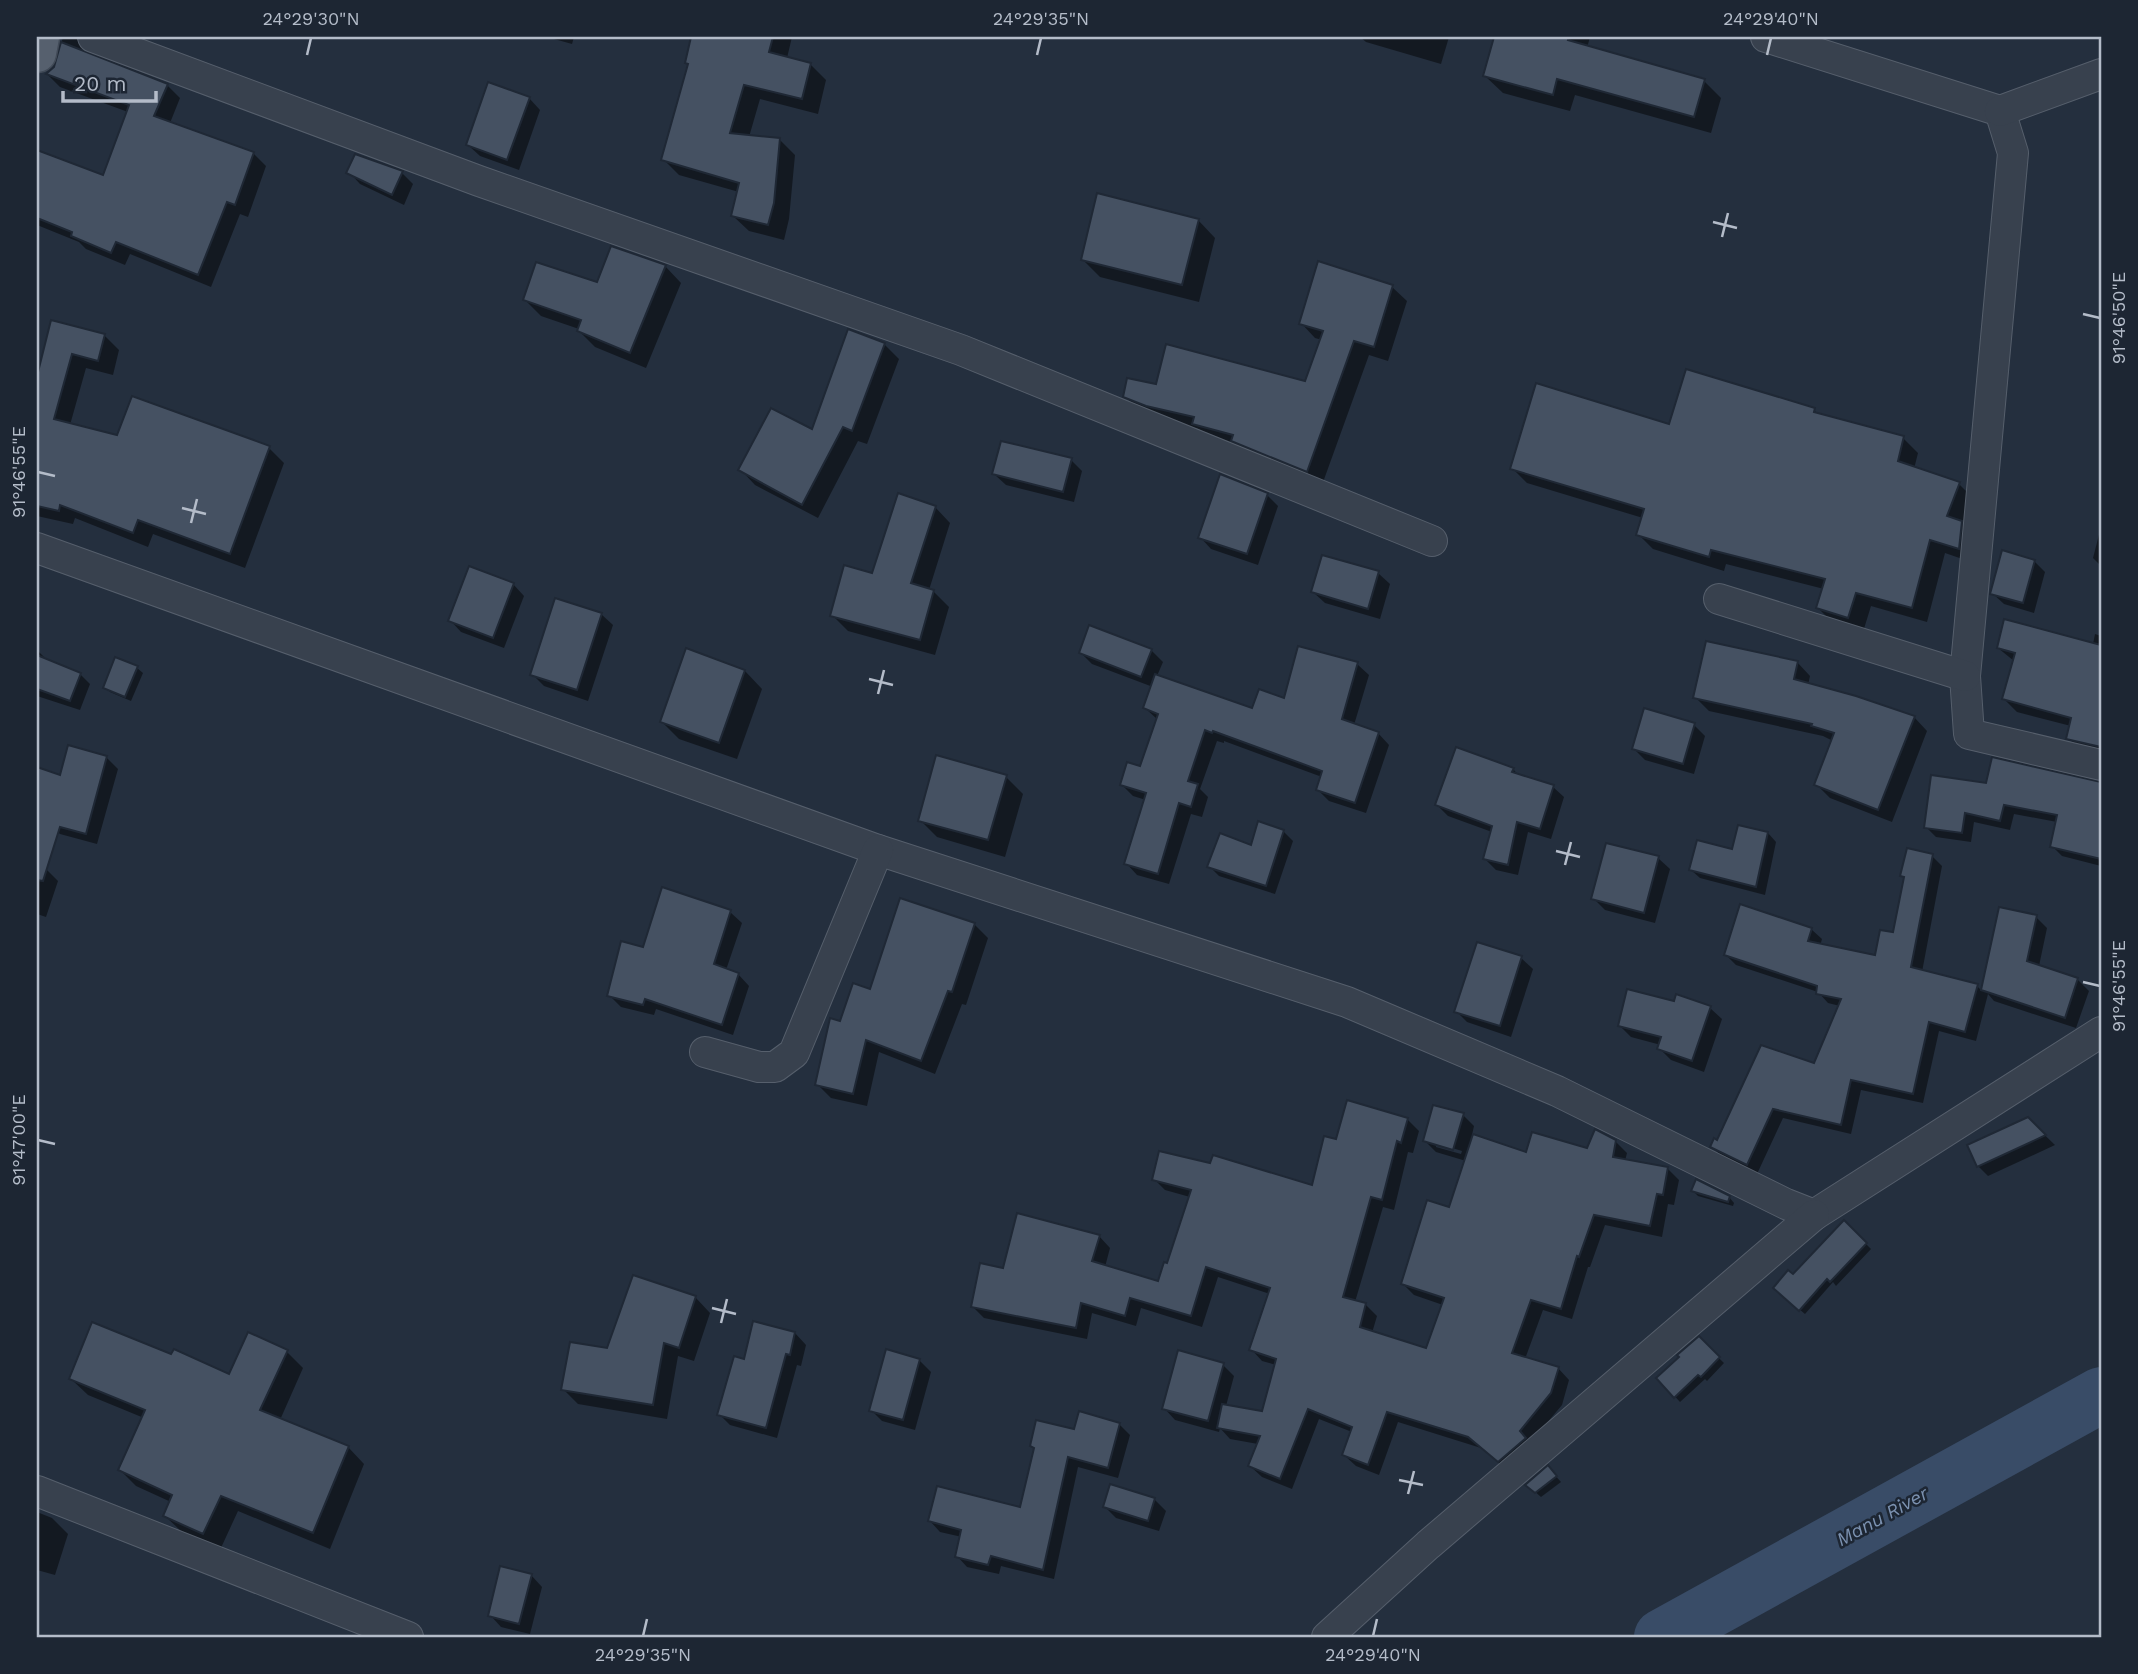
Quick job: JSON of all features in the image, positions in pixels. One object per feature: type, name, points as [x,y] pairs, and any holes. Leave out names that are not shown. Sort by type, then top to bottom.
[{"type":"main road","points":[[37,53],[40,37]]},
{"type":"street","points":[[93,37],[478,181],[961,350],[1432,541]]},
{"type":"street","points":[[1766,37],[2000,111],[2101,74]]},
{"type":"street","points":[[2000,111],[2013,153],[1965,676],[1969,734],[2101,765]]},
{"type":"street","points":[[37,548],[878,850],[1347,1002],[1557,1091],[1786,1204],[1814,1215]]},
{"type":"street","points":[[1719,598],[1965,676]]},
{"type":"street","points":[[705,1052],[759,1067],[775,1067],[793,1053],[878,850]]},
{"type":"street","points":[[1327,1637],[1428,1545],[1814,1215],[2101,1032]]},
{"type":"street","points":[[37,1491],[408,1637]]},
{"type":"building","points":[[691,37],[773,37],[769,52],[811,63],[802,99],[744,85],[730,133],[780,138],[774,203],[768,225],[731,216],[739,183],[661,160],[688,64],[685,63]]},
{"type":"building","points":[[1494,37],[1569,37],[1568,40],[1705,79],[1694,117],[1557,79],[1553,95],[1483,76]]},
{"type":"building","points":[[61,42],[168,84],[154,116],[254,152],[235,205],[227,202],[198,275],[116,242],[111,253],[71,236],[72,232],[37,218],[37,150],[103,175],[129,105],[46,74],[54,67]]},
{"type":"building","points":[[488,82],[530,97],[507,160],[466,145]]},
{"type":"building","points":[[355,154],[403,171],[392,195],[346,173]]},
{"type":"building","points":[[1097,193],[1199,219],[1182,285],[1081,260]]},
{"type":"building","points":[[611,246],[666,265],[630,353],[577,331],[581,320],[523,300],[536,262],[597,282]]},
{"type":"building","points":[[1318,261],[1393,285],[1374,347],[1354,341],[1307,472],[1231,441],[1233,435],[1192,424],[1194,417],[1146,406],[1123,397],[1127,378],[1156,384],[1166,344],[1305,381],[1323,331],[1299,324]]},
{"type":"building","points":[[51,320],[105,334],[98,361],[72,354],[54,419],[117,435],[132,396],[270,446],[230,554],[138,520],[133,533],[60,505],[59,511],[37,506],[37,376]]},
{"type":"building","points":[[848,329],[885,343],[852,431],[843,427],[802,505],[738,470],[771,408],[812,429]]},
{"type":"building","points":[[1686,369],[1815,408],[1814,412],[1904,436],[1898,461],[1960,482],[1947,516],[1962,521],[1959,549],[1930,540],[1912,608],[1856,593],[1848,618],[1816,608],[1825,579],[1711,550],[1709,557],[1636,535],[1644,509],[1510,469],[1536,383],[1669,424]]},
{"type":"building","points":[[1001,441],[1072,458],[1063,492],[992,474]]},
{"type":"building","points":[[1220,474],[1268,493],[1247,554],[1198,538]]},
{"type":"building","points":[[898,493],[936,506],[911,583],[934,590],[920,640],[830,616],[844,565],[872,573]]},
{"type":"building","points":[[2002,550],[2035,560],[2023,603],[1990,594]]},
{"type":"building","points":[[1322,555],[1379,571],[1368,609],[1311,592]]},
{"type":"building","points":[[469,566],[514,583],[493,638],[448,621]]},
{"type":"building","points":[[555,598],[602,613],[577,690],[530,675]]},
{"type":"building","points":[[2004,619],[2101,645],[2101,747],[2066,739],[2071,718],[2002,699],[2015,653],[1997,648]]},
{"type":"building","points":[[1089,625],[1152,649],[1141,677],[1079,653]]},
{"type":"building","points":[[1706,641],[1798,661],[1794,679],[1915,716],[1878,810],[1814,785],[1834,733],[1811,726],[1812,724],[1693,698]]},
{"type":"building","points":[[1298,646],[1358,662],[1342,719],[1379,732],[1355,803],[1316,790],[1322,771],[1205,730],[1188,781],[1198,784],[1191,807],[1179,803],[1158,874],[1124,864],[1146,793],[1120,785],[1127,762],[1140,766],[1158,714],[1143,708],[1155,674],[1252,708],[1259,689],[1284,698]]},
{"type":"building","points":[[686,648],[745,670],[719,743],[660,722]]},
{"type":"building","points":[[37,655],[81,673],[70,701],[37,689]]},
{"type":"building","points":[[115,657],[138,666],[125,697],[103,688]]},
{"type":"building","points":[[1644,708],[1695,723],[1683,764],[1632,749]]},
{"type":"building","points":[[68,745],[107,756],[86,834],[60,827],[43,881],[37,880],[37,767],[60,775]]},
{"type":"building","points":[[1456,747],[1514,768],[1512,772],[1554,785],[1540,829],[1517,822],[1508,865],[1483,859],[1492,826],[1435,805]]},
{"type":"building","points":[[936,755],[1007,775],[988,840],[918,821]]},
{"type":"building","points":[[1992,757],[2101,782],[2101,859],[2050,847],[2057,815],[2004,805],[2000,821],[1965,813],[1962,833],[1924,828],[1931,775],[1986,783]]},
{"type":"building","points":[[1258,821],[1284,830],[1266,886],[1207,867],[1220,833],[1251,845]]},
{"type":"building","points":[[1738,825],[1768,832],[1756,887],[1689,870],[1697,840],[1732,849]]},
{"type":"building","points":[[1606,843],[1659,856],[1644,913],[1591,899]]},
{"type":"building","points":[[1907,848],[1933,854],[1911,967],[1978,984],[1965,1032],[1929,1022],[1913,1094],[1851,1080],[1841,1125],[1773,1109],[1747,1165],[1710,1147],[1714,1138],[1717,1140],[1761,1045],[1814,1063],[1841,999],[1816,994],[1817,986],[1724,955],[1740,904],[1812,928],[1808,941],[1875,955],[1880,930],[1893,932],[1904,877],[1900,876]]},
{"type":"building","points":[[662,887],[731,910],[714,964],[739,973],[722,1025],[645,999],[643,1005],[607,996],[621,941],[643,947]]},
{"type":"building","points":[[900,898],[975,923],[952,992],[948,991],[921,1061],[866,1040],[853,1094],[815,1085],[830,1018],[840,1021],[853,983],[870,989]]},
{"type":"building","points":[[1999,907],[2037,915],[2027,961],[2078,978],[2065,1018],[1981,990]]},
{"type":"building","points":[[1477,942],[1522,956],[1500,1026],[1454,1012]]},
{"type":"building","points":[[1627,989],[1674,1001],[1676,994],[1711,1006],[1692,1061],[1657,1049],[1661,1037],[1618,1026]]},
{"type":"building","points":[[1347,1100],[1408,1118],[1401,1143],[1397,1141],[1382,1200],[1371,1197],[1343,1297],[1366,1303],[1360,1327],[1426,1348],[1444,1298],[1401,1284],[1427,1200],[1449,1207],[1473,1134],[1526,1152],[1532,1132],[1587,1148],[1595,1129],[1616,1140],[1613,1157],[1668,1167],[1663,1195],[1657,1194],[1650,1226],[1594,1215],[1579,1257],[1577,1256],[1561,1309],[1531,1300],[1512,1353],[1559,1367],[1551,1393],[1520,1431],[1526,1438],[1498,1462],[1468,1437],[1387,1412],[1368,1465],[1342,1455],[1352,1427],[1308,1409],[1280,1479],[1248,1466],[1260,1436],[1217,1428],[1222,1404],[1262,1411],[1276,1359],[1249,1350],[1270,1288],[1206,1267],[1191,1316],[1130,1298],[1125,1316],[1081,1303],[1076,1328],[971,1307],[980,1263],[1003,1268],[1017,1213],[1100,1235],[1092,1261],[1158,1281],[1164,1262],[1167,1263],[1191,1190],[1152,1180],[1159,1151],[1210,1163],[1213,1155],[1312,1185],[1324,1136],[1336,1139]]},
{"type":"building","points":[[1433,1105],[1464,1113],[1453,1150],[1423,1141]]},
{"type":"building","points":[[2028,1117],[2046,1135],[1977,1167],[1967,1145]]},
{"type":"building","points":[[1696,1179],[1730,1196],[1728,1202],[1691,1191]]},
{"type":"building","points":[[1844,1220],[1867,1243],[1830,1282],[1827,1279],[1799,1311],[1773,1288],[1788,1270],[1793,1274]]},
{"type":"building","points":[[633,1275],[696,1296],[679,1348],[664,1343],[653,1405],[561,1390],[570,1342],[607,1348]]},
{"type":"building","points":[[753,1321],[795,1332],[790,1355],[786,1354],[766,1428],[717,1415],[734,1356],[744,1359]]},
{"type":"building","points":[[92,1322],[171,1354],[174,1349],[229,1374],[248,1332],[288,1350],[260,1410],[349,1446],[313,1533],[221,1496],[203,1534],[163,1516],[172,1495],[118,1470],[145,1410],[69,1379]]},
{"type":"building","points":[[1699,1336],[1720,1357],[1701,1377],[1698,1375],[1674,1398],[1656,1378]]},
{"type":"building","points":[[886,1349],[920,1359],[903,1420],[869,1411]]},
{"type":"building","points":[[1178,1350],[1224,1363],[1208,1421],[1162,1409]]},
{"type":"building","points":[[1079,1411],[1120,1423],[1108,1468],[1068,1457],[1043,1570],[991,1556],[988,1565],[955,1557],[961,1530],[928,1521],[937,1486],[1020,1507],[1034,1448],[1030,1446],[1036,1420],[1074,1429]]},
{"type":"building","points":[[1548,1465],[1557,1476],[1535,1493],[1525,1485]]},
{"type":"building","points":[[1110,1484],[1155,1498],[1148,1521],[1103,1507]]},
{"type":"building","points":[[500,1566],[532,1574],[519,1624],[488,1616]]},
{"type":"waterway","name":"Manu River","points":[[1662,1637],[2101,1395]]}]
